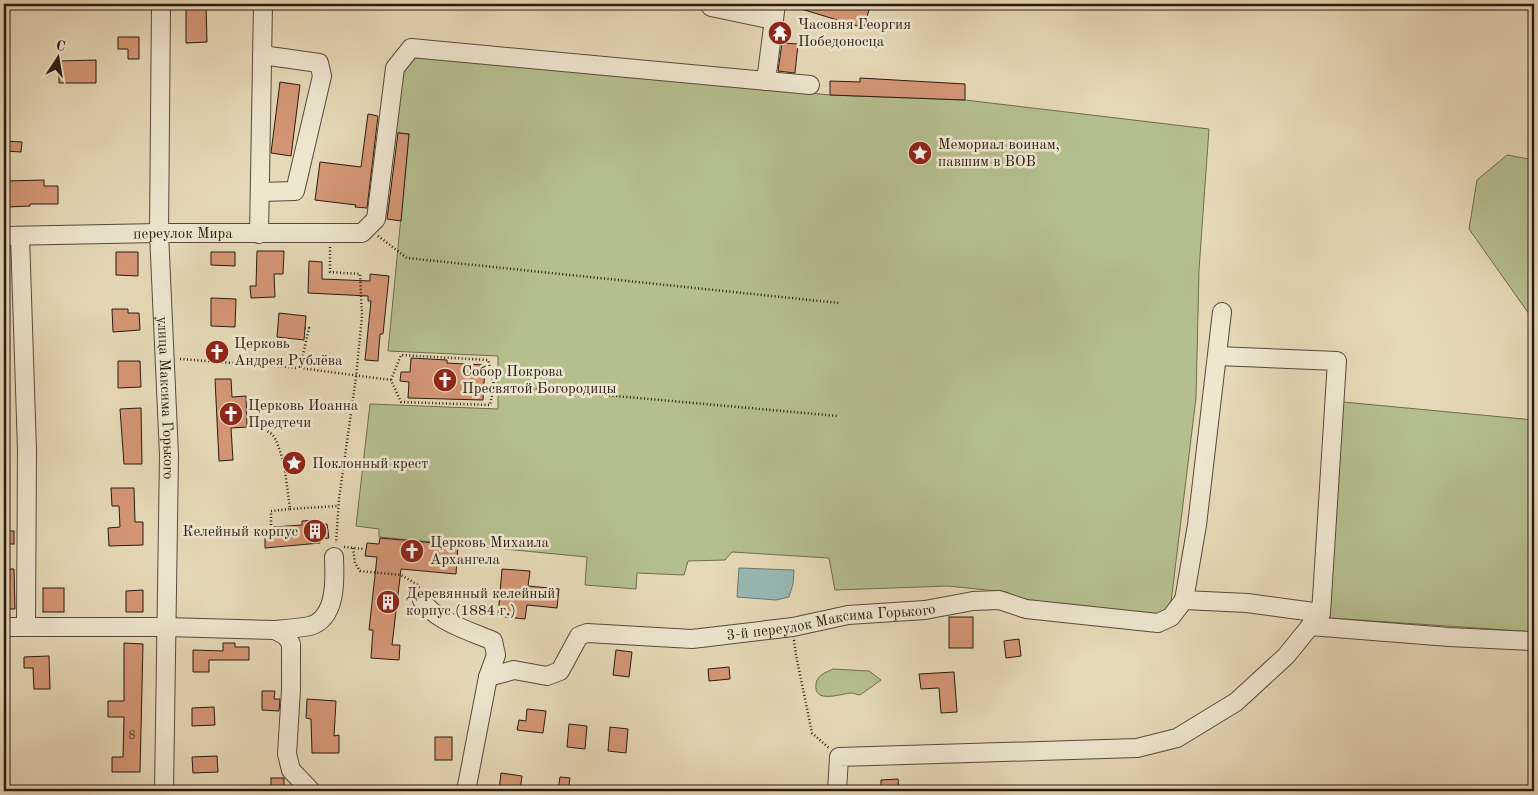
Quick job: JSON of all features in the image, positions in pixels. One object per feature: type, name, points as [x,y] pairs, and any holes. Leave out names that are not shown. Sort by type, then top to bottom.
[{"type":"street","name":"улица Максима Горького","points":[[161,4],[159,233],[169,455],[164,791]]},
{"type":"street","points":[[259,234],[263,4]]},
{"type":"street","points":[[709,4],[711,7],[775,12],[766,81]]},
{"type":"street","points":[[365,230],[376,219],[395,68],[411,48],[810,86]]},
{"type":"street","points":[[260,192],[296,191],[322,76],[319,63],[262,55]]},
{"type":"street","name":"переулок Мира","points":[[12,236],[159,233],[330,233],[365,230]]},
{"type":"street","points":[[12,236],[27,450],[26,627]]},
{"type":"street","points":[[1222,312],[1197,526],[1184,600],[1248,602],[1316,620],[1449,637],[1530,641]]},
{"type":"street","points":[[837,791],[840,757],[1137,748],[1177,738],[1236,702],[1286,656],[1316,620],[1337,361],[1217,356]]},
{"type":"street","points":[[4,627],[166,627],[274,630],[311,625],[323,617],[329,606],[335,582],[334,557]]},
{"type":"street","points":[[422,600],[426,608],[446,620],[493,641],[496,655],[488,677],[466,791]]},
{"type":"street","name":"3-й переулок Максима Горького","points":[[488,677],[514,670],[547,676],[560,671],[579,636],[587,632],[692,639],[793,627],[848,615],[926,610],[974,601],[999,600],[1026,609],[1158,623],[1171,617],[1184,600]]},
{"type":"street","points":[[274,630],[286,636],[291,644],[291,690],[286,754],[291,770],[311,791]]},
{"type":"path","points":[[365,230],[407,258],[839,303]]},
{"type":"path","points":[[330,233],[330,272],[360,274],[362,316],[356,376],[338,506],[335,546],[364,549]]},
{"type":"path","points":[[300,368],[309,328],[305,328]]},
{"type":"path","points":[[401,355],[488,360],[494,385],[490,405],[401,402],[391,380],[401,355]]},
{"type":"path","points":[[164,358],[300,368],[391,380]]},
{"type":"path","points":[[494,385],[838,416]]},
{"type":"path","points":[[247,427],[265,429],[273,435],[284,463],[290,509]]},
{"type":"path","points":[[284,463],[294,463]]},
{"type":"path","points":[[271,525],[271,511],[338,506]]},
{"type":"path","points":[[352,548],[355,563],[360,571],[402,576],[418,585],[422,600]]},
{"type":"path","points":[[793,627],[796,655],[812,733],[840,757]]},
{"type":"green space","points":[[410,54],[830,95],[965,100],[1209,129],[1199,270],[1196,398],[1171,602],[1167,611],[1155,617],[1034,605],[1006,592],[948,586],[835,590],[829,558],[732,552],[725,560],[688,561],[684,575],[637,573],[636,589],[585,585],[587,557],[379,537],[379,529],[356,526],[370,404],[498,409],[498,356],[388,351],[409,134],[392,132],[400,67]]},
{"type":"green space","points":[[1507,155],[1534,160],[1534,321],[1469,229],[1477,180]]},
{"type":"green space","points":[[1343,402],[1534,420],[1534,632],[1329,618]]},
{"type":"green space","points":[[833,669],[869,671],[881,680],[860,695],[852,693],[823,696],[816,690],[818,678]]},
{"type":"water","points":[[739,568],[794,570],[793,584],[789,597],[776,600],[737,597]]},
{"type":"building","points":[[186,4],[206,4],[207,42],[186,43]]},
{"type":"building","points":[[792,4],[864,4],[870,6],[864,28],[791,6]]},
{"type":"building","points":[[118,37],[139,37],[139,59],[128,59],[128,49],[118,49]]},
{"type":"building","points":[[782,43],[798,44],[795,73],[778,71]]},
{"type":"building","points":[[96,60],[96,83],[59,83],[59,61]]},
{"type":"building","points":[[860,78],[965,84],[965,100],[830,95],[830,81],[860,82]]},
{"type":"building","points":[[280,82],[300,85],[291,156],[271,153]]},
{"type":"building","points":[[368,114],[378,116],[367,208],[315,200],[320,162],[361,167]]},
{"type":"building","points":[[398,133],[409,134],[401,221],[387,219]]},
{"type":"building","points":[[4,141],[22,142],[21,152],[4,151]]},
{"type":"building","points":[[44,180],[44,186],[58,186],[58,204],[30,204],[30,206],[7,207],[6,181]]},
{"type":"building","points":[[257,251],[284,251],[283,274],[274,274],[275,297],[251,298],[250,286],[256,286]]},
{"type":"building","points":[[116,252],[138,252],[138,276],[116,275]]},
{"type":"building","points":[[211,252],[235,252],[235,266],[211,265]]},
{"type":"building","points":[[309,261],[322,262],[322,279],[370,281],[370,274],[389,276],[378,361],[365,360],[371,301],[368,301],[368,296],[308,293]]},
{"type":"building","points":[[211,298],[236,299],[235,327],[211,326]]},
{"type":"building","points":[[112,309],[128,309],[128,313],[139,313],[140,330],[113,332]]},
{"type":"building","points":[[279,313],[306,316],[304,340],[277,337]]},
{"type":"building","name":"Церковь Андрея Рублёва","points":[[211,346],[223,346],[223,358],[211,358]]},
{"type":"building","name":"Собор Покрова Пресвятой Богородицы","points":[[411,358],[447,360],[447,363],[485,365],[483,400],[408,398],[409,382],[400,381],[401,372],[410,372]]},
{"type":"building","points":[[118,361],[140,361],[141,387],[118,388]]},
{"type":"building","name":"Церковь Иоанна Предтечи","points":[[215,379],[231,379],[232,397],[246,396],[247,427],[231,428],[233,460],[219,461]]},
{"type":"building","points":[[141,408],[142,464],[124,464],[120,409]]},
{"type":"building","points":[[111,488],[134,488],[135,522],[143,522],[143,545],[109,546],[108,528],[120,527],[119,506],[112,506]]},
{"type":"building","points":[[316,520],[317,525],[327,524],[329,538],[319,539],[320,543],[265,548],[265,535],[273,535],[273,527],[302,525],[302,521]]},
{"type":"building","points":[[4,531],[14,531],[14,544],[4,544]]},
{"type":"building","points":[[380,538],[458,545],[456,574],[401,569],[392,645],[400,645],[399,660],[371,658],[373,630],[369,630],[377,557],[365,556],[367,543],[379,544]]},
{"type":"building","points":[[4,569],[14,569],[15,609],[4,609]]},
{"type":"building","points":[[502,569],[530,571],[528,586],[559,589],[557,608],[527,605],[525,619],[498,616]]},
{"type":"building","points":[[43,588],[64,588],[64,612],[43,612]]},
{"type":"building","points":[[143,590],[143,612],[126,612],[126,591]]},
{"type":"building","points":[[949,617],[973,617],[973,648],[949,648]]},
{"type":"building","points":[[1019,639],[1021,656],[1006,658],[1004,641]]},
{"type":"building","points":[[124,643],[143,644],[140,772],[112,772],[112,757],[123,757],[124,717],[108,717],[108,701],[124,701]]},
{"type":"building","points":[[223,643],[235,643],[235,647],[249,647],[249,660],[209,660],[209,672],[193,672],[193,650],[223,651]]},
{"type":"building","points":[[616,650],[632,652],[629,677],[613,675]]},
{"type":"building","points":[[49,656],[50,689],[34,689],[33,668],[24,668],[24,657]]},
{"type":"building","points":[[729,667],[730,679],[709,681],[708,669]]},
{"type":"building","points":[[954,672],[957,712],[941,713],[939,688],[921,689],[919,674]]},
{"type":"building","points":[[262,691],[275,691],[274,699],[280,699],[279,711],[262,710]]},
{"type":"building","points":[[307,699],[336,701],[334,736],[339,735],[339,753],[312,753],[311,719],[306,718]]},
{"type":"building","points":[[214,707],[215,725],[192,726],[192,708]]},
{"type":"building","points":[[527,709],[546,711],[543,733],[517,730],[519,720],[526,721]]},
{"type":"building","points":[[569,724],[587,726],[585,749],[567,747]]},
{"type":"building","points":[[610,727],[628,729],[626,753],[608,751]]},
{"type":"building","points":[[435,737],[452,737],[452,760],[435,760]]},
{"type":"building","points":[[217,756],[218,772],[193,773],[192,757]]},
{"type":"building","points":[[501,773],[522,776],[520,791],[499,790]]},
{"type":"building","points":[[560,777],[570,778],[568,791],[558,791]]},
{"type":"building","points":[[271,778],[284,778],[284,791],[271,791]]},
{"type":"building","points":[[898,779],[899,791],[881,791],[881,780]]},
{"type":"place","name":"Часовня Георгия Победоносца","points":[[780,33]]},
{"type":"place","name":"Мемориал воинам, павшим в ВОВ","points":[[920,153]]},
{"type":"place","name":"Церковь Андрея Рублёва","points":[[217,352]]},
{"type":"place","name":"Собор Покрова Пресвятой Богородицы","points":[[445,380]]},
{"type":"place","name":"Церковь Иоанна Предтечи","points":[[231,414]]},
{"type":"place","name":"Поклонный крест","points":[[294,463]]},
{"type":"place","name":"Келейный корпус","points":[[315,531]]},
{"type":"place","name":"Церковь Михаила Архангела","points":[[412,551]]},
{"type":"place","name":"Деревянный келейный корпус (1884 г.)","points":[[388,602]]}]
